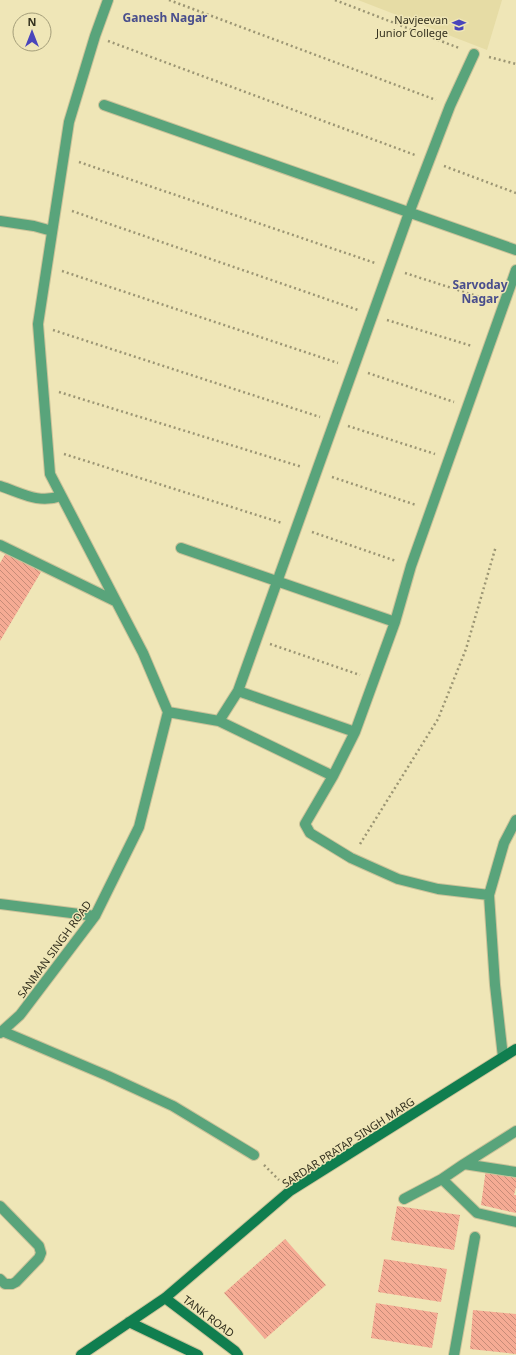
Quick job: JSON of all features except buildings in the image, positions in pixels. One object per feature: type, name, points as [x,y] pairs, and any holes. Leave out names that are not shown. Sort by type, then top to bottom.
[{"type":"main road","name":"SARDAR PRATAP SINGH MARG","points":[[81,1355],[165,1298],[290,1191],[516,1049]]},
{"type":"main road","name":"TANK ROAD","points":[[165,1298],[235,1351],[238,1355]]},
{"type":"main road","points":[[129,1322],[198,1355]]},
{"type":"street","points":[[108,0],[95,36],[69,122],[38,324],[50,474],[143,653],[168,712],[219,722],[333,776]]},
{"type":"street","points":[[219,722],[238,691],[409,213],[450,106],[474,54]]},
{"type":"street","points":[[104,105],[516,250]]},
{"type":"street","points":[[0,221],[34,226],[52,231]]},
{"type":"street","points":[[489,895],[438,889],[398,879],[351,858],[310,833],[305,824],[333,776],[355,732],[395,622],[431,510],[516,270]]},
{"type":"street","points":[[0,486],[40,500],[52,499],[61,496]]},
{"type":"street","points":[[0,545],[115,601]]},
{"type":"street","points":[[181,548],[395,622]]},
{"type":"street","points":[[238,691],[355,732]]},
{"type":"street","name":"SANMAN SINGH ROAD","points":[[1,1032],[20,1015],[95,916],[139,826],[168,712]]},
{"type":"street","points":[[503,1057],[489,895],[504,843],[516,820]]},
{"type":"street","points":[[0,904],[95,916]]},
{"type":"street","points":[[1,1032],[108,1076],[172,1106],[254,1155]]},
{"type":"street","points":[[404,1199],[442,1179],[516,1131]]},
{"type":"street","points":[[464,1164],[516,1172]]},
{"type":"street","points":[[442,1179],[477,1213],[516,1222]]},
{"type":"street","points":[[0,1206],[40,1246],[41,1253],[39,1258],[16,1282],[12,1284],[4,1284],[0,1279]]},
{"type":"street","points":[[454,1355],[475,1237]]},
{"type":"path","points":[[169,0],[450,106]]},
{"type":"path","points":[[335,0],[474,54],[516,64]]},
{"type":"path","points":[[95,36],[516,193]]},
{"type":"path","points":[[63,157],[504,305]]},
{"type":"path","points":[[56,206],[373,315],[487,351]]},
{"type":"path","points":[[46,266],[468,406]]},
{"type":"path","points":[[38,324],[449,459]]},
{"type":"path","points":[[43,387],[316,472],[431,510]]},
{"type":"path","points":[[48,449],[296,527],[412,566]]},
{"type":"path","points":[[351,858],[438,719],[466,649],[496,546]]},
{"type":"path","points":[[256,639],[374,680]]},
{"type":"path","points":[[254,1155],[290,1191]]},
{"type":"shaded area","name":"Navjeevan Junior College","points":[[358,0],[502,0],[487,50]]},
{"type":"place","name":"Navjeevan Junior College","points":[[459,25]]},
{"type":"district","name":"Ganesh Nagar","points":[[165,17]]},
{"type":"district","name":"Sarvoday Nagar","points":[[480,291]]}]
